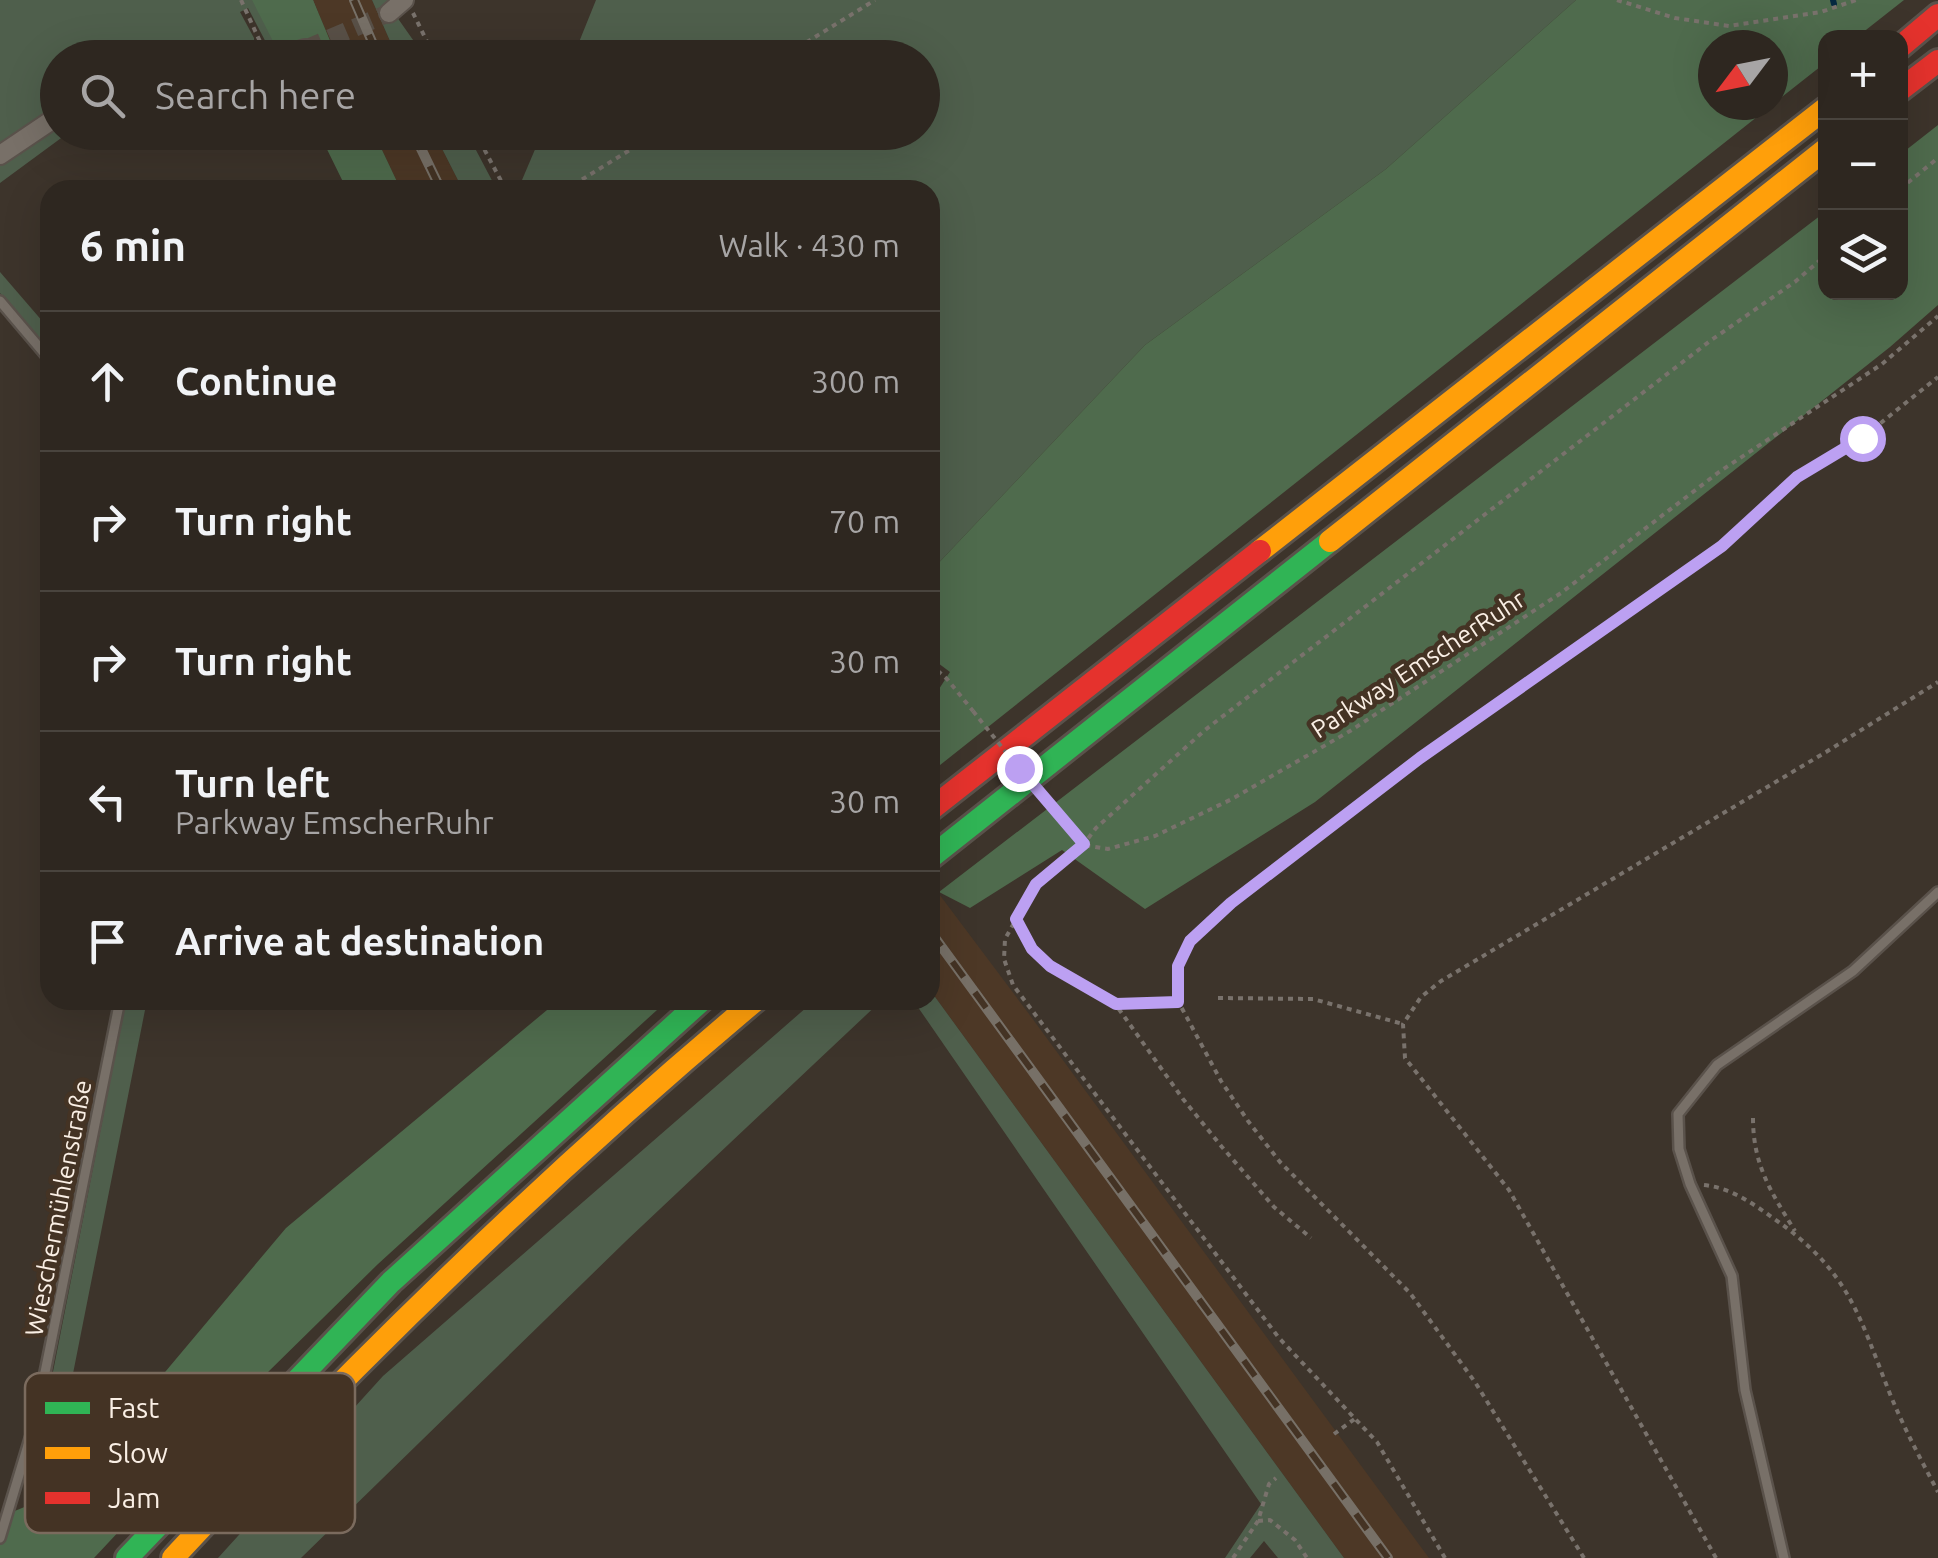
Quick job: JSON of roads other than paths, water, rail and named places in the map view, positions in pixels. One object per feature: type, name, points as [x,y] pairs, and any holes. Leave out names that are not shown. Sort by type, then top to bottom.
[{"type":"highway","points":[[1908,40],[1938,15]]},
{"type":"highway","points":[[1908,84],[1938,62]]},
{"type":"highway","points":[[940,802],[1818,114]]},
{"type":"highway","points":[[940,850],[1818,155]]},
{"type":"highway","points":[[302,1373],[540,1143],[691,1010]]},
{"type":"highway","points":[[349,1373],[562,1170],[745,1010]]},
{"type":"highway","points":[[127,1558],[150,1533]]},
{"type":"highway","points":[[172,1558],[195,1533]]},
{"type":"street","points":[[388,12],[405,0]]},
{"type":"street","points":[[0,155],[40,128]]},
{"type":"lane","points":[[0,301],[40,348]]},
{"type":"lane","points":[[1784,1558],[1746,1390],[1732,1276],[1690,1184],[1679,1149],[1678,1114],[1717,1065],[1853,972],[1938,892]]},
{"type":"lane","name":"Wieschermühlenstraße","points":[[45,1373],[118,1010]]},
{"type":"lane","name":"Wieschermühlenstraße","points":[[0,1538],[25,1455]]},
{"type":"waterway","points":[[1833,0],[1834,4]]},
{"type":"tunnel","points":[[326,40],[389,13]]},
{"type":"railway","points":[[354,0],[371,40]]},
{"type":"railway","points":[[422,150],[436,180]]},
{"type":"railway","points":[[940,945],[1388,1558]]}]
